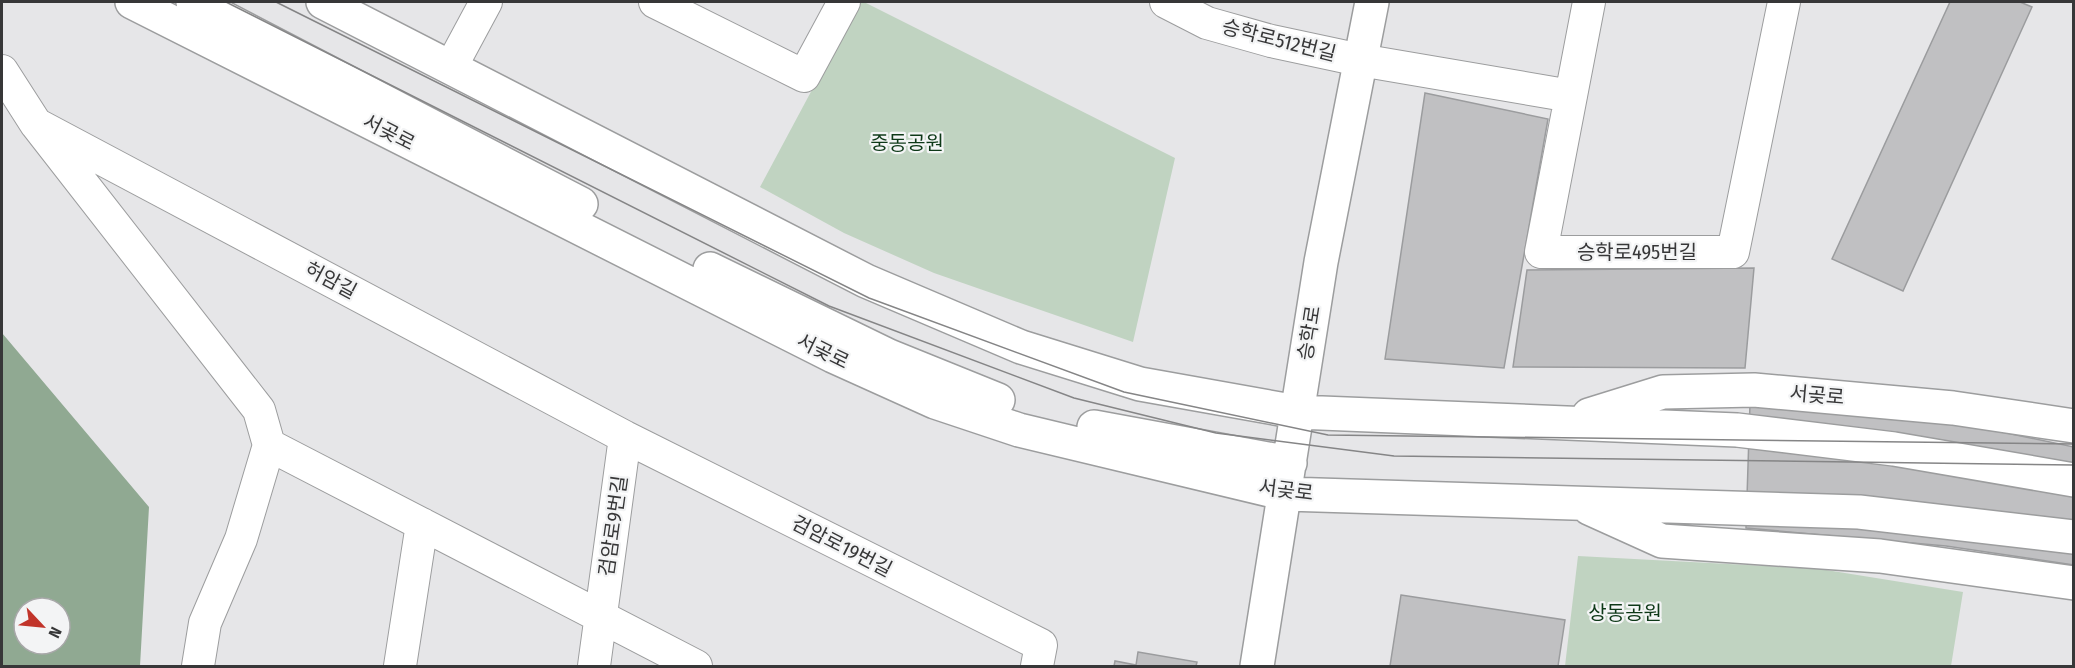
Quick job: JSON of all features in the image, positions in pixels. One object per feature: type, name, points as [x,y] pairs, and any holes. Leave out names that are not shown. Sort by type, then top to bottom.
[{"type":"main road","name":"서곶로","points":[[132,2],[833,357],[935,402],[1019,430],[1288,478],[1574,502],[1859,512],[2073,537]]},
{"type":"main road","name":"서곶로","points":[[193,2],[642,237],[889,356],[971,391],[1074,423],[1288,478]]},
{"type":"main road","name":"서곶로","points":[[323,2],[866,281],[1021,347],[1140,384],[1297,412],[1737,429],[1894,449],[2073,480]]},
{"type":"main road","name":"승학로","points":[[1257,666],[1321,262],[1372,2]]},
{"type":"main road","name":"서곶로","points":[[1563,423],[1663,392],[1754,390],[1953,408],[2073,426]]},
{"type":"main road","name":"서곶로","points":[[1574,502],[1662,541],[1880,556],[2073,583]]},
{"type":"street","points":[[451,67],[486,2]]},
{"type":"street","points":[[655,2],[804,76],[844,2]]},
{"type":"street","name":"승학로512번길","points":[[1166,2],[1207,23],[1271,41],[1360,60],[1571,96]]},
{"type":"street","name":"승학로495번길","points":[[1589,2],[1541,252],[1733,252],[1784,2]]},
{"type":"street","name":"허암길","points":[[2,71],[36,124],[259,410],[269,445]]},
{"type":"street","name":"허암길","points":[[36,124],[625,437]]},
{"type":"street","name":"검암로9번길","points":[[594,666],[625,437]]},
{"type":"street","name":"검암로19번길","points":[[625,437],[1041,645],[1037,666]]},
{"type":"street","points":[[198,666],[205,623],[241,539],[269,445],[696,666]]},
{"type":"street","points":[[399,666],[422,524]]},
{"type":"green space","name":"중동공원","points":[[859,2],[864,2],[1175,158],[1133,342],[934,273],[844,233],[760,187]]},
{"type":"green space","points":[[2,333],[149,507],[140,666],[2,666]]},
{"type":"green space","name":"상동공원","points":[[1578,556],[1820,569],[1963,592],[1951,666],[1565,666]]},
{"type":"building","points":[[1950,2],[2020,2],[2032,7],[1903,291],[1832,259]]},
{"type":"building","points":[[1425,93],[1548,119],[1504,368],[1385,359]]},
{"type":"building","points":[[1754,268],[1745,368],[1513,367],[1527,270]]},
{"type":"building","points":[[1750,404],[1925,416],[2074,447],[2074,565],[1946,546],[1746,528]]},
{"type":"building","points":[[1401,595],[1565,620],[1558,666],[1390,666]]},
{"type":"building","points":[[1138,652],[1197,662],[1196,666],[1114,666],[1115,661],[1136,665]]},
{"type":"tram line","points":[[226,2],[829,306],[1074,398],[1216,433],[1394,456],[2074,465]]},
{"type":"tram line","points":[[276,2],[869,298],[1124,392],[1328,435],[2074,444]]}]
